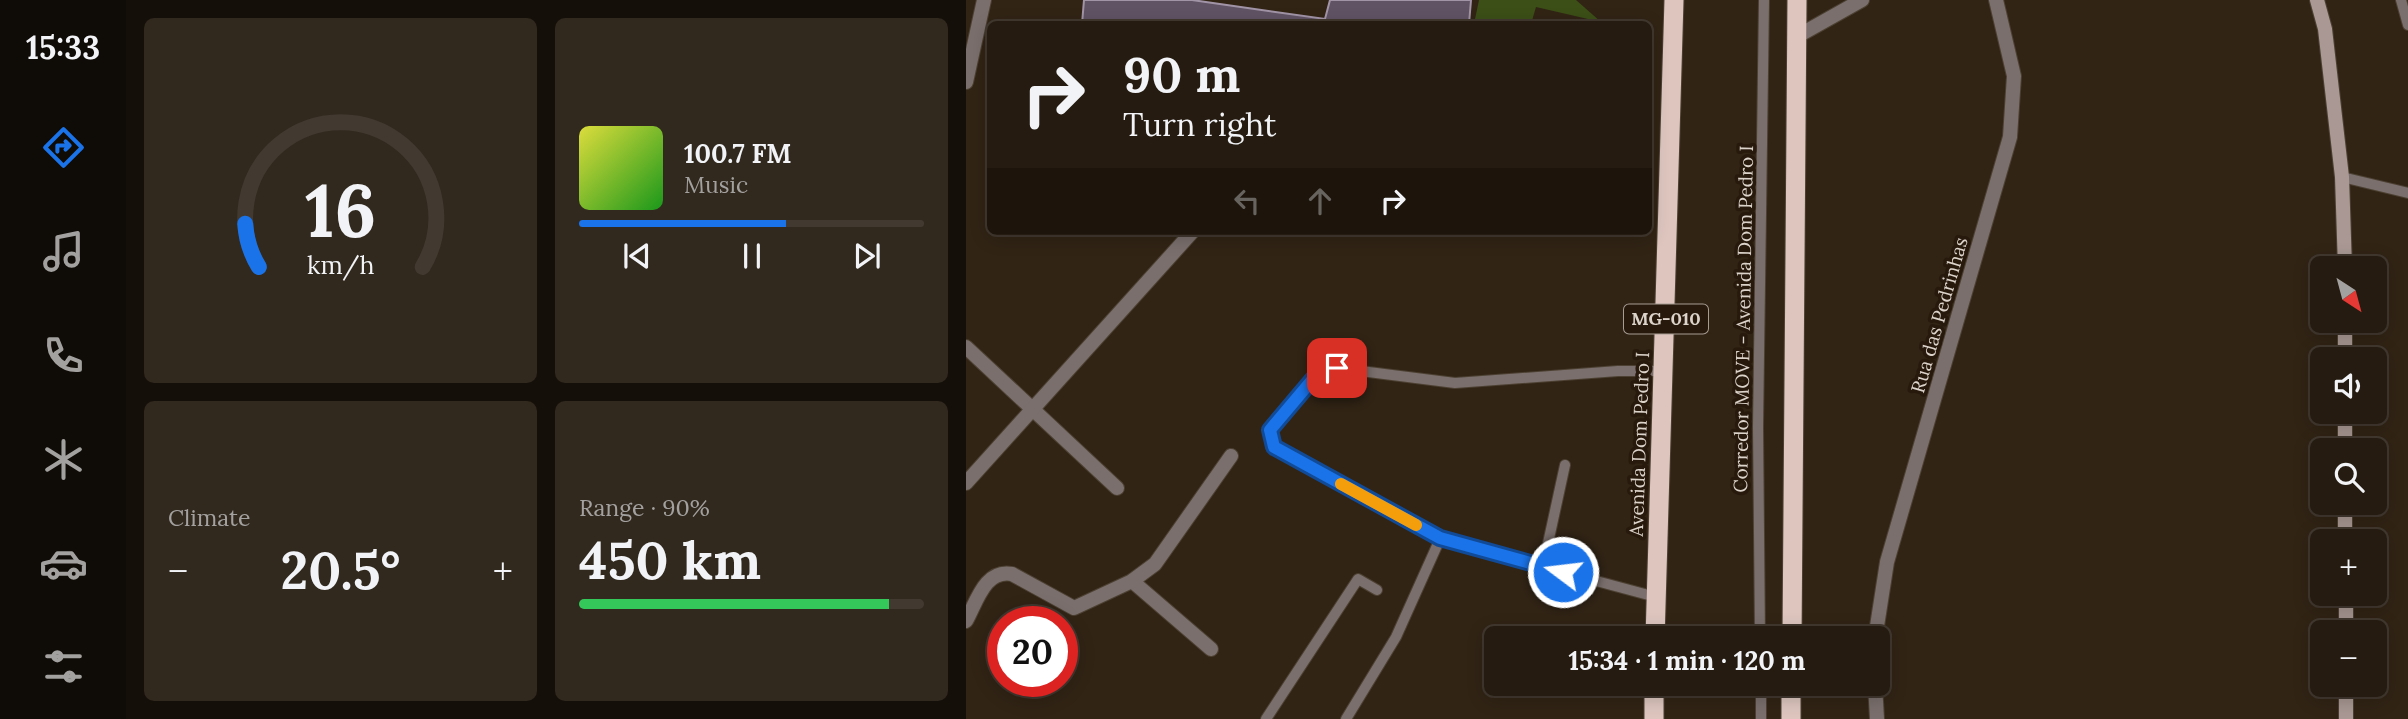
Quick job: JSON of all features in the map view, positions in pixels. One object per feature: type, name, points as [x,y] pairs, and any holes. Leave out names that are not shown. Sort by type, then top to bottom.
[{"type":"highway","name":"Avenida Dom Pedro I","points":[[1655,626],[1674,0]]},
{"type":"highway","points":[[1792,626],[1797,0]]},
{"type":"highway","points":[[1654,696],[1654,719]]},
{"type":"highway","points":[[1791,696],[1791,719]]},
{"type":"main road","points":[[2317,0],[2325,29],[2342,177],[2345,256]]},
{"type":"main road","points":[[2346,697],[2346,719]]},
{"type":"street","points":[[966,82],[984,0]]},
{"type":"street","points":[[1796,37],[1862,0]]},
{"type":"street","name":"Rua das Pedrinhas","points":[[1877,626],[1888,562],[2010,137],[2014,76],[1996,0]]},
{"type":"street","points":[[966,483],[1189,235]]},
{"type":"street","points":[[966,347],[1117,488]]},
{"type":"street","points":[[966,621],[991,576],[1001,572],[1012,574],[1074,608],[1132,581],[1155,564],[1231,456]]},
{"type":"street","points":[[1132,581],[1211,649]]},
{"type":"street","points":[[1876,696],[1877,719]]},
{"type":"lane","name":"Corredor MOVE - Avenida Dom Pedro I","points":[[1760,626],[1758,427],[1764,0]]},
{"type":"lane","points":[[2401,0],[2408,24]]},
{"type":"lane","points":[[2342,177],[2408,193]]},
{"type":"lane","points":[[1656,597],[1440,538],[1274,447],[1270,430],[1313,379],[1337,368],[1455,383],[1618,371],[1665,371]]},
{"type":"lane","points":[[1543,566],[1565,465]]},
{"type":"lane","points":[[1346,719],[1396,637],[1440,538]]},
{"type":"lane","points":[[1266,719],[1358,579],[1377,590]]},
{"type":"lane","points":[[1760,696],[1761,719]]},
{"type":"green space","points":[[1479,0],[1576,0],[1600,21],[1536,7],[1532,21],[1475,21]]},
{"type":"building","points":[[1084,0],[1192,0],[1325,19],[1330,0],[1471,0],[1469,21],[1082,21]]},
{"type":"slow traffic","points":[[1341,484],[1416,525]]},
{"type":"route","points":[[1337,368],[1313,379],[1270,430],[1274,447],[1440,538],[1563,572]]}]
